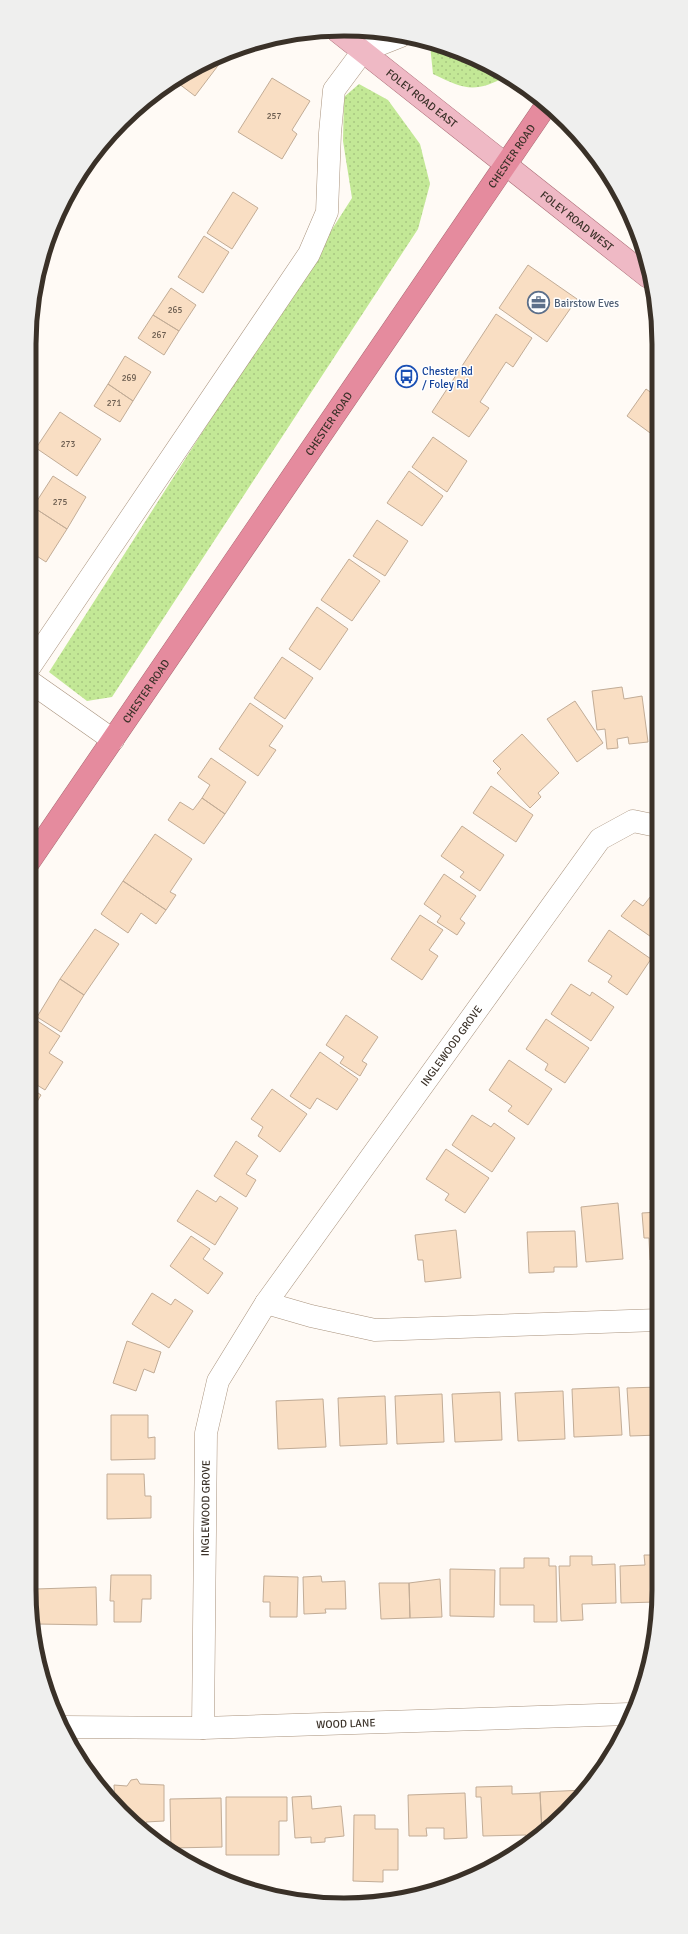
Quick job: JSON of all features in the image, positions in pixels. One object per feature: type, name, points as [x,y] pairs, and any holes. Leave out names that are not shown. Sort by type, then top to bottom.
[{"type":"highway","name":"CHESTER ROAD","points":[[36,852],[543,109]]},
{"type":"main road","name":"FOLEY ROAD EAST","points":[[344,36],[506,165]]},
{"type":"main road","name":"FOLEY ROAD WEST","points":[[506,165],[644,274]]},
{"type":"street","points":[[36,658],[309,254],[327,212],[330,133],[334,90],[363,51],[391,40]]},
{"type":"street","points":[[36,686],[113,740]]},
{"type":"street","name":"INGLEWOOD GROVE","points":[[203,1728],[206,1433],[218,1381],[266,1303],[600,839],[633,821],[652,825]]},
{"type":"street","points":[[266,1303],[311,1316],[376,1330],[652,1320]]},
{"type":"street","name":"WOOD LANE","points":[[69,1727],[203,1728],[626,1714]]},
{"type":"green space","points":[[430,48],[462,59],[501,79],[487,85],[470,87],[462,86],[433,74]]},
{"type":"green space","points":[[359,84],[388,100],[420,144],[430,184],[418,229],[112,697],[87,701],[49,672],[352,198],[343,141],[344,97]]},
{"type":"building","points":[[221,61],[195,96],[179,84]]},
{"type":"building","points":[[272,78],[310,101],[292,130],[297,134],[282,159],[238,132]]},
{"type":"building","points":[[233,192],[258,208],[232,249],[207,233]]},
{"type":"building","points":[[204,236],[229,252],[203,293],[178,277]]},
{"type":"building","name":"Bairstow Eves","points":[[528,265],[577,299],[547,342],[499,308]]},
{"type":"building","points":[[171,288],[196,305],[179,331],[153,315]]},
{"type":"building","points":[[496,314],[532,338],[513,367],[506,362],[480,402],[489,408],[469,437],[432,412]]},
{"type":"building","points":[[153,315],[179,331],[164,355],[138,338]]},
{"type":"building","points":[[125,356],[151,372],[133,401],[108,384]]},
{"type":"building","points":[[108,384],[133,401],[120,422],[94,406]]},
{"type":"building","points":[[646,389],[652,393],[652,434],[627,416]]},
{"type":"building","points":[[60,412],[101,439],[77,476],[36,448]]},
{"type":"building","points":[[433,437],[467,461],[447,492],[412,467]]},
{"type":"building","points":[[409,471],[443,496],[422,526],[387,503]]},
{"type":"building","points":[[53,476],[86,497],[67,529],[36,509],[36,502]]},
{"type":"building","points":[[36,509],[67,529],[46,562],[36,556]]},
{"type":"building","points":[[377,520],[408,541],[385,576],[353,556]]},
{"type":"building","points":[[349,559],[380,581],[352,621],[321,600]]},
{"type":"building","points":[[317,607],[348,629],[320,670],[289,649]]},
{"type":"building","points":[[282,657],[313,678],[285,719],[254,698]]},
{"type":"building","points":[[622,687],[624,699],[642,696],[648,742],[629,744],[628,737],[617,739],[618,748],[607,749],[605,729],[597,730],[592,691]]},
{"type":"building","points":[[575,701],[603,743],[577,762],[547,719]]},
{"type":"building","points":[[250,703],[283,726],[269,746],[276,750],[258,776],[219,749]]},
{"type":"building","points":[[522,734],[559,773],[538,793],[541,797],[530,808],[497,773],[501,769],[493,761]]},
{"type":"building","points":[[211,758],[246,782],[225,814],[202,798],[210,785],[198,777]]},
{"type":"building","points":[[491,786],[533,815],[516,842],[473,813]]},
{"type":"building","points":[[202,798],[225,814],[204,844],[168,820],[180,802],[193,810]]},
{"type":"building","points":[[462,826],[504,855],[480,891],[460,877],[464,872],[441,856]]},
{"type":"building","points":[[155,834],[192,859],[170,892],[176,895],[166,910],[123,881]]},
{"type":"building","points":[[444,874],[476,896],[460,919],[465,923],[457,935],[437,922],[441,916],[424,904]]},
{"type":"building","points":[[123,881],[166,910],[156,924],[141,913],[128,933],[101,914]]},
{"type":"building","points":[[652,895],[652,938],[621,916],[634,900],[643,906]]},
{"type":"building","points":[[420,915],[443,930],[429,950],[438,956],[422,980],[391,959]]},
{"type":"building","points":[[95,929],[119,944],[84,995],[60,979]]},
{"type":"building","points":[[609,930],[651,959],[627,995],[608,982],[612,976],[588,961]]},
{"type":"building","points":[[60,979],[84,995],[61,1032],[37,1017]]},
{"type":"building","points":[[571,984],[590,996],[592,992],[614,1007],[591,1041],[551,1014]]},
{"type":"building","points":[[346,1015],[378,1037],[362,1061],[367,1064],[360,1076],[340,1063],[344,1057],[326,1045]]},
{"type":"building","points":[[546,1019],[589,1048],[565,1083],[545,1070],[548,1064],[526,1049]]},
{"type":"building","points":[[36,1020],[60,1036],[49,1053],[63,1062],[45,1090],[36,1084]]},
{"type":"building","points":[[320,1052],[358,1079],[337,1110],[317,1098],[310,1109],[290,1096]]},
{"type":"building","points":[[509,1060],[552,1089],[528,1125],[508,1111],[512,1106],[489,1090]]},
{"type":"building","points":[[272,1089],[307,1114],[280,1152],[258,1136],[263,1127],[251,1119]]},
{"type":"building","points":[[36,1092],[41,1095],[36,1103]]},
{"type":"building","points":[[472,1115],[491,1127],[494,1123],[515,1138],[492,1172],[452,1145]]},
{"type":"building","points":[[236,1141],[258,1156],[246,1174],[256,1180],[246,1197],[214,1176]]},
{"type":"building","points":[[446,1149],[489,1178],[465,1213],[445,1200],[449,1194],[426,1179]]},
{"type":"building","points":[[197,1190],[216,1202],[220,1196],[238,1208],[215,1245],[177,1221]]},
{"type":"building","points":[[618,1203],[623,1259],[586,1262],[581,1207]]},
{"type":"building","points":[[652,1212],[652,1260],[650,1260],[649,1238],[644,1238],[642,1213]]},
{"type":"building","points":[[456,1230],[461,1278],[425,1282],[423,1260],[418,1260],[415,1235]]},
{"type":"building","points":[[575,1231],[577,1267],[554,1267],[554,1272],[529,1273],[527,1232]]},
{"type":"building","points":[[191,1236],[210,1249],[203,1259],[223,1273],[208,1294],[170,1266]]},
{"type":"building","points":[[152,1293],[171,1305],[175,1299],[193,1311],[169,1348],[132,1324]]},
{"type":"building","points":[[127,1341],[161,1352],[154,1373],[144,1369],[136,1391],[113,1383]]},
{"type":"building","points":[[619,1387],[622,1435],[574,1437],[572,1389]]},
{"type":"building","points":[[652,1387],[652,1435],[630,1436],[627,1388]]},
{"type":"building","points":[[563,1391],[565,1439],[518,1441],[515,1393]]},
{"type":"building","points":[[500,1392],[502,1440],[455,1442],[452,1394]]},
{"type":"building","points":[[442,1394],[444,1442],[397,1444],[395,1396]]},
{"type":"building","points":[[385,1396],[387,1444],[340,1446],[338,1398]]},
{"type":"building","points":[[323,1399],[326,1447],[278,1449],[276,1401]]},
{"type":"building","points":[[111,1415],[148,1415],[148,1438],[155,1437],[155,1459],[111,1460]]},
{"type":"building","points":[[107,1474],[144,1474],[145,1496],[151,1496],[151,1518],[107,1519]]},
{"type":"building","points":[[644,1555],[652,1555],[651,1602],[621,1603],[620,1566],[645,1565]]},
{"type":"building","points":[[570,1556],[592,1556],[592,1565],[615,1564],[616,1603],[582,1604],[583,1620],[561,1621],[559,1566],[570,1566]]},
{"type":"building","points":[[524,1558],[549,1558],[549,1566],[556,1566],[557,1622],[534,1622],[534,1605],[500,1605],[500,1568],[524,1568]]},
{"type":"building","points":[[450,1569],[495,1570],[494,1617],[450,1616]]},
{"type":"building","points":[[111,1575],[151,1575],[151,1599],[142,1599],[141,1622],[114,1622],[114,1601],[110,1601]]},
{"type":"building","points":[[264,1576],[298,1577],[297,1617],[270,1617],[270,1602],[263,1602]]},
{"type":"building","points":[[321,1576],[322,1582],[345,1581],[346,1609],[325,1609],[326,1613],[304,1614],[303,1577]]},
{"type":"building","points":[[440,1579],[442,1617],[410,1618],[409,1583]]},
{"type":"building","points":[[379,1583],[409,1583],[410,1618],[381,1619]]},
{"type":"building","points":[[96,1587],[97,1625],[38,1624],[36,1589]]},
{"type":"building","points":[[137,1779],[140,1784],[164,1785],[164,1821],[146,1822],[146,1826],[115,1796],[114,1785],[127,1786],[131,1780]]},
{"type":"building","points":[[512,1786],[512,1794],[540,1793],[542,1826],[526,1837],[526,1835],[483,1836],[481,1797],[476,1797],[476,1787]]},
{"type":"building","points":[[578,1790],[562,1808],[542,1826],[540,1792]]},
{"type":"building","points":[[465,1793],[467,1838],[444,1839],[444,1828],[426,1828],[427,1836],[409,1836],[408,1795]]},
{"type":"building","points":[[311,1796],[312,1809],[341,1806],[344,1836],[325,1838],[325,1842],[311,1843],[311,1837],[295,1838],[292,1797]]},
{"type":"building","points":[[226,1797],[287,1797],[287,1821],[279,1821],[279,1855],[226,1855]]},
{"type":"building","points":[[221,1798],[222,1847],[176,1848],[171,1844],[170,1799]]},
{"type":"building","points":[[354,1815],[375,1815],[375,1829],[398,1829],[398,1870],[383,1870],[383,1882],[353,1881]]},
{"type":"place","name":"Bairstow Eves","points":[[538,303]]},
{"type":"place","name":"Chester Rd / Foley Rd","points":[[407,377]]}]
